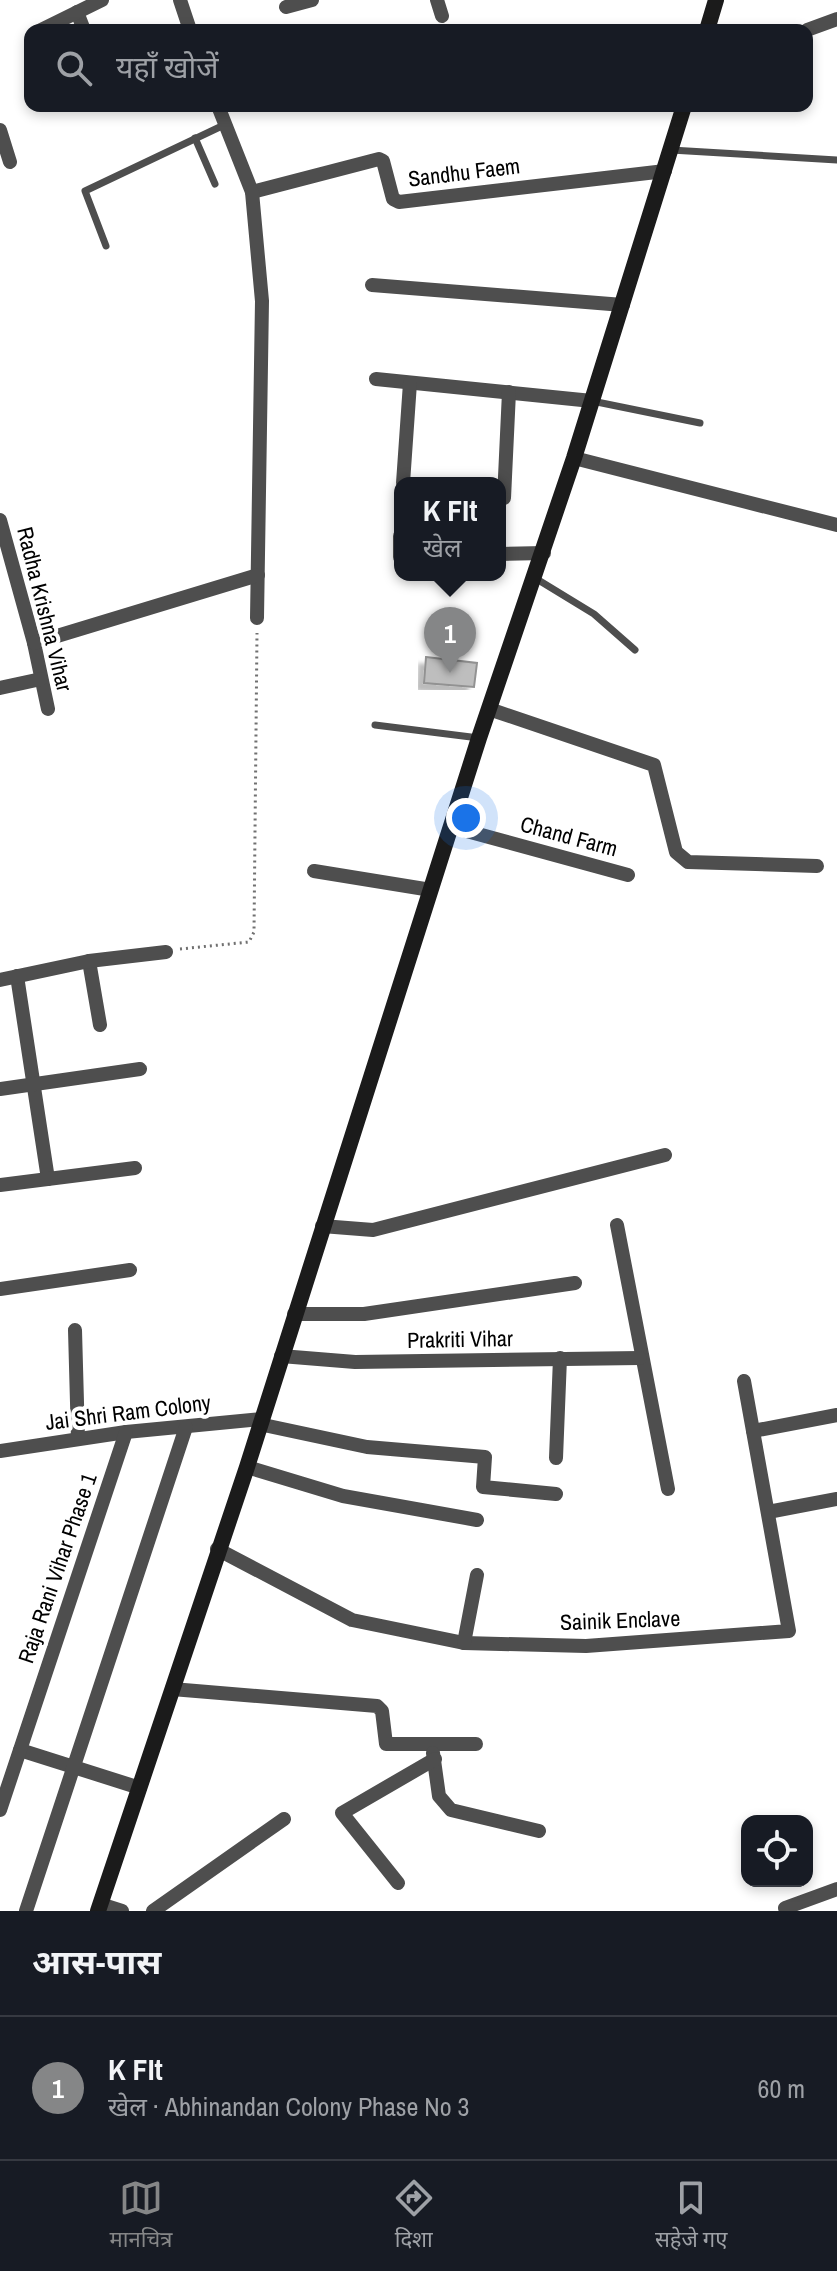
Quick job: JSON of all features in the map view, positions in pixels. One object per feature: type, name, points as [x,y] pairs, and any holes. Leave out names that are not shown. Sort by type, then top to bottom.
[{"type":"street","points":[[53,24],[102,0]]},
{"type":"street","points":[[180,0],[188,24]]},
{"type":"street","points":[[286,7],[312,0]]},
{"type":"street","points":[[437,0],[442,16]]},
{"type":"street","points":[[709,24],[716,0]]},
{"type":"street","points":[[77,12],[82,24]]},
{"type":"street","points":[[813,28],[837,19]]},
{"type":"street","points":[[220,112],[252,192],[262,301],[257,618]]},
{"type":"street","points":[[122,1911],[99,1908],[247,1467],[479,738],[544,553],[682,112]]},
{"type":"street","points":[[0,130],[10,162]]},
{"type":"street","name":"Sandhu Faem","points":[[252,192],[379,159],[383,161],[393,199],[399,202],[665,171]]},
{"type":"street","points":[[372,285],[623,305]]},
{"type":"street","points":[[376,379],[592,401]]},
{"type":"street","points":[[403,477],[410,383]]},
{"type":"street","points":[[505,477],[509,392]]},
{"type":"street","points":[[574,458],[837,525]]},
{"type":"street","name":"Radha Krishna Vihar","points":[[1,526],[34,643],[48,709]]},
{"type":"street","points":[[506,554],[544,553]]},
{"type":"street","points":[[34,643],[258,575]]},
{"type":"street","points":[[0,688],[41,679]]},
{"type":"street","points":[[489,709],[654,765],[676,852],[688,862],[817,866]]},
{"type":"street","name":"Chand Farm","points":[[452,827],[628,875]]},
{"type":"street","points":[[314,871],[431,890]]},
{"type":"street","points":[[0,980],[89,961],[171,951]]},
{"type":"street","points":[[89,961],[100,1025]]},
{"type":"street","points":[[17,976],[48,1179]]},
{"type":"street","points":[[0,1089],[140,1069]]},
{"type":"street","points":[[322,1226],[373,1230],[665,1155]]},
{"type":"street","points":[[0,1185],[135,1168]]},
{"type":"street","points":[[617,1225],[640,1358],[668,1489]]},
{"type":"street","points":[[0,1289],[130,1270]]},
{"type":"street","points":[[294,1314],[364,1314],[575,1283]]},
{"type":"street","points":[[75,1330],[78,1439]]},
{"type":"street","name":"Prakriti Vihar","points":[[281,1356],[355,1362],[640,1358]]},
{"type":"street","points":[[556,1458],[560,1358]]},
{"type":"street","name":"Sainik Enclave","points":[[217,1549],[352,1620],[464,1643],[586,1646],[789,1631],[744,1381]]},
{"type":"street","points":[[753,1431],[837,1415]]},
{"type":"street","name":"Jai Shri Ram Colony","points":[[0,1451],[126,1432],[260,1422],[367,1447],[485,1457],[483,1487],[556,1494]]},
{"type":"street","points":[[26,1911],[186,1427]]},
{"type":"street","name":"Raja Rani Vihar Phase 1","points":[[0,1810],[126,1432]]},
{"type":"street","points":[[247,1467],[343,1496],[477,1520]]},
{"type":"street","points":[[768,1512],[837,1499]]},
{"type":"street","points":[[464,1643],[477,1575]]},
{"type":"street","points":[[172,1689],[377,1706],[382,1711],[386,1744],[476,1744]]},
{"type":"street","points":[[431,1744],[439,1796],[451,1810],[539,1831]]},
{"type":"street","points":[[20,1750],[140,1788]]},
{"type":"street","points":[[398,1883],[342,1813],[435,1759]]},
{"type":"street","points":[[153,1911],[284,1819]]},
{"type":"street","points":[[785,1908],[837,1889]]},
{"type":"lane","points":[[106,246],[85,191],[224,125]]},
{"type":"lane","points":[[195,138],[215,184]]},
{"type":"lane","points":[[671,150],[837,160]]},
{"type":"lane","points":[[592,401],[700,423]]},
{"type":"lane","points":[[535,578],[594,614],[635,650]]},
{"type":"lane","points":[[375,725],[479,738]]},
{"type":"path","points":[[171,951],[249,942],[254,932],[257,618]]},
{"type":"building","points":[[426,657],[477,663],[474,687],[424,683]]},
{"type":"place","name":"K FIt","points":[[450,673]]}]
